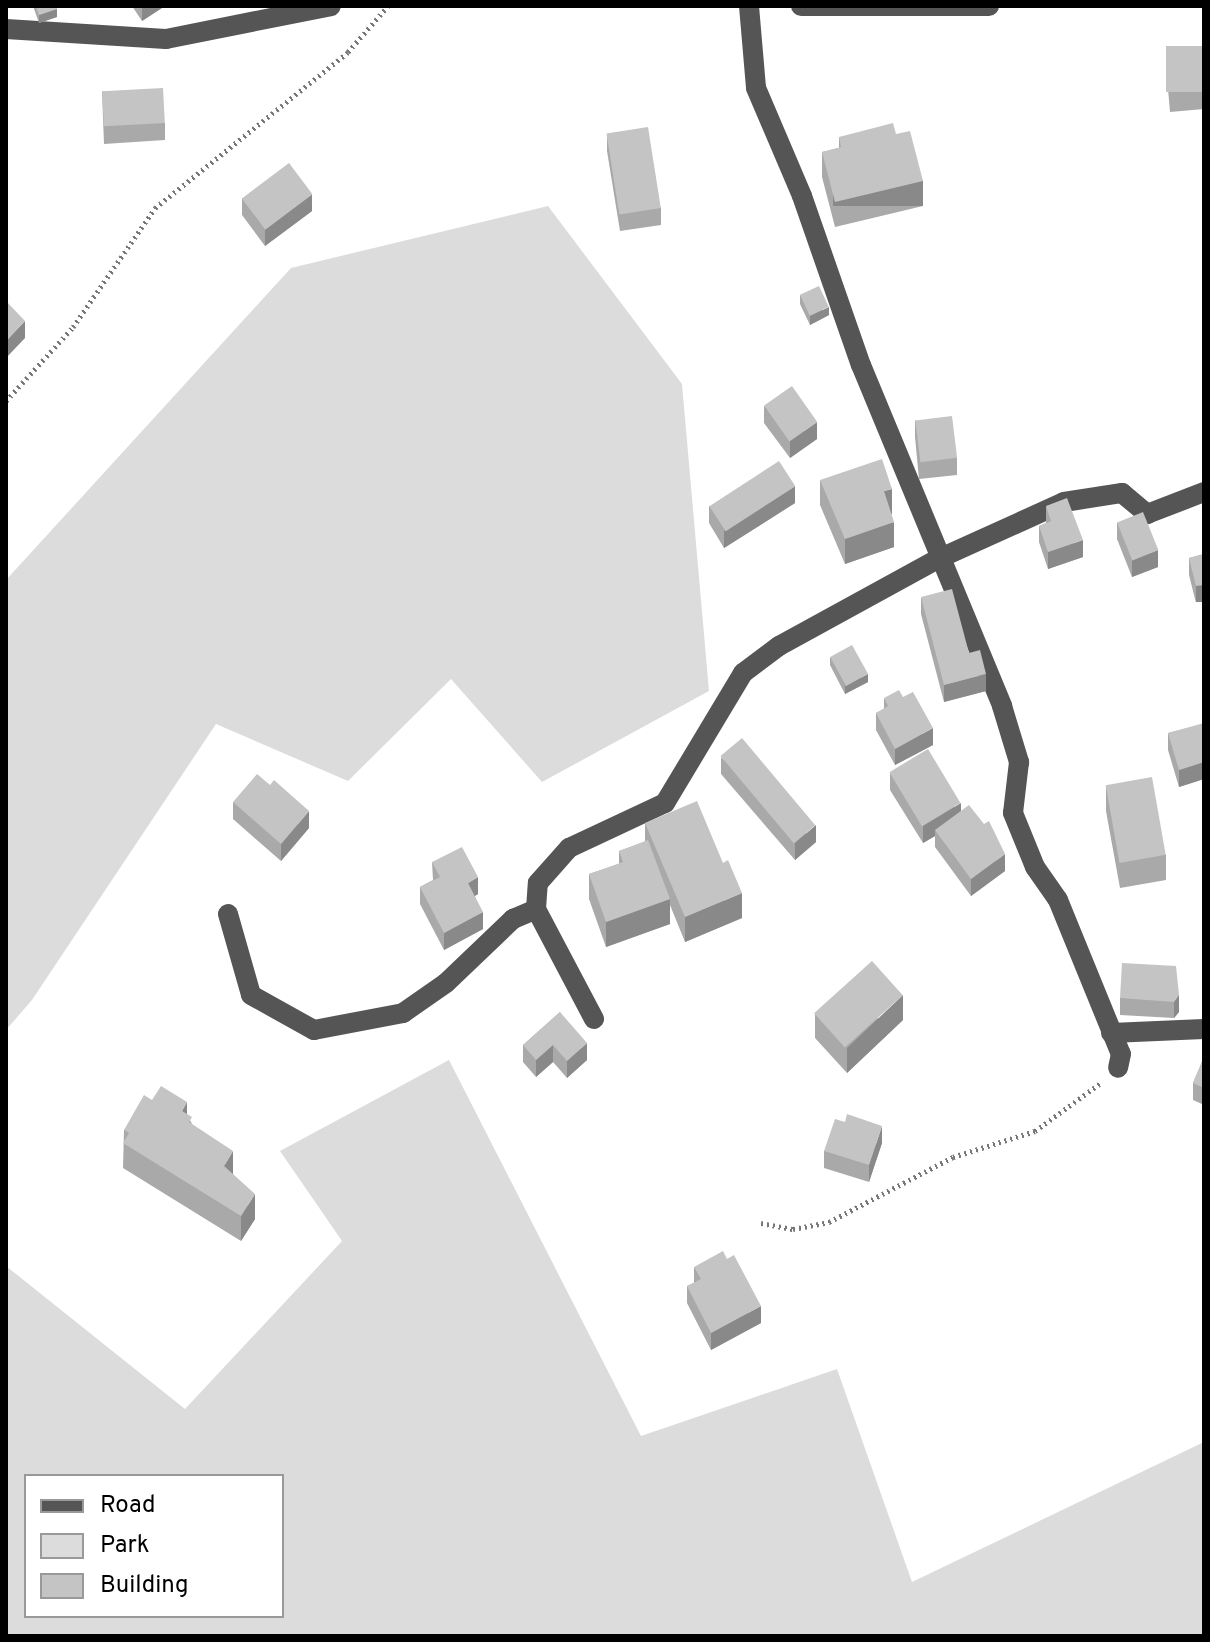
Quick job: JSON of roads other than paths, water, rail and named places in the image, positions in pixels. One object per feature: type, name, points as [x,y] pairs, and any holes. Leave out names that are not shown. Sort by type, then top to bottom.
[{"type":"street","points":[[6,29],[166,39],[331,6]]},
{"type":"street","points":[[749,6],[756,88],[938,559],[1002,706],[1019,762],[1013,813],[1035,867],[1058,900],[1121,1054],[1118,1068]]},
{"type":"street","points":[[801,6],[989,6]]},
{"type":"street","points":[[594,1019],[536,909],[538,883],[569,848],[665,803],[743,673],[779,646],[938,559],[1064,502],[1122,493],[1147,514],[1204,492]]},
{"type":"street","points":[[228,914],[251,995],[314,1030],[403,1013],[446,983],[513,919],[536,909]]},
{"type":"street","points":[[1111,1033],[1204,1029]]}]
